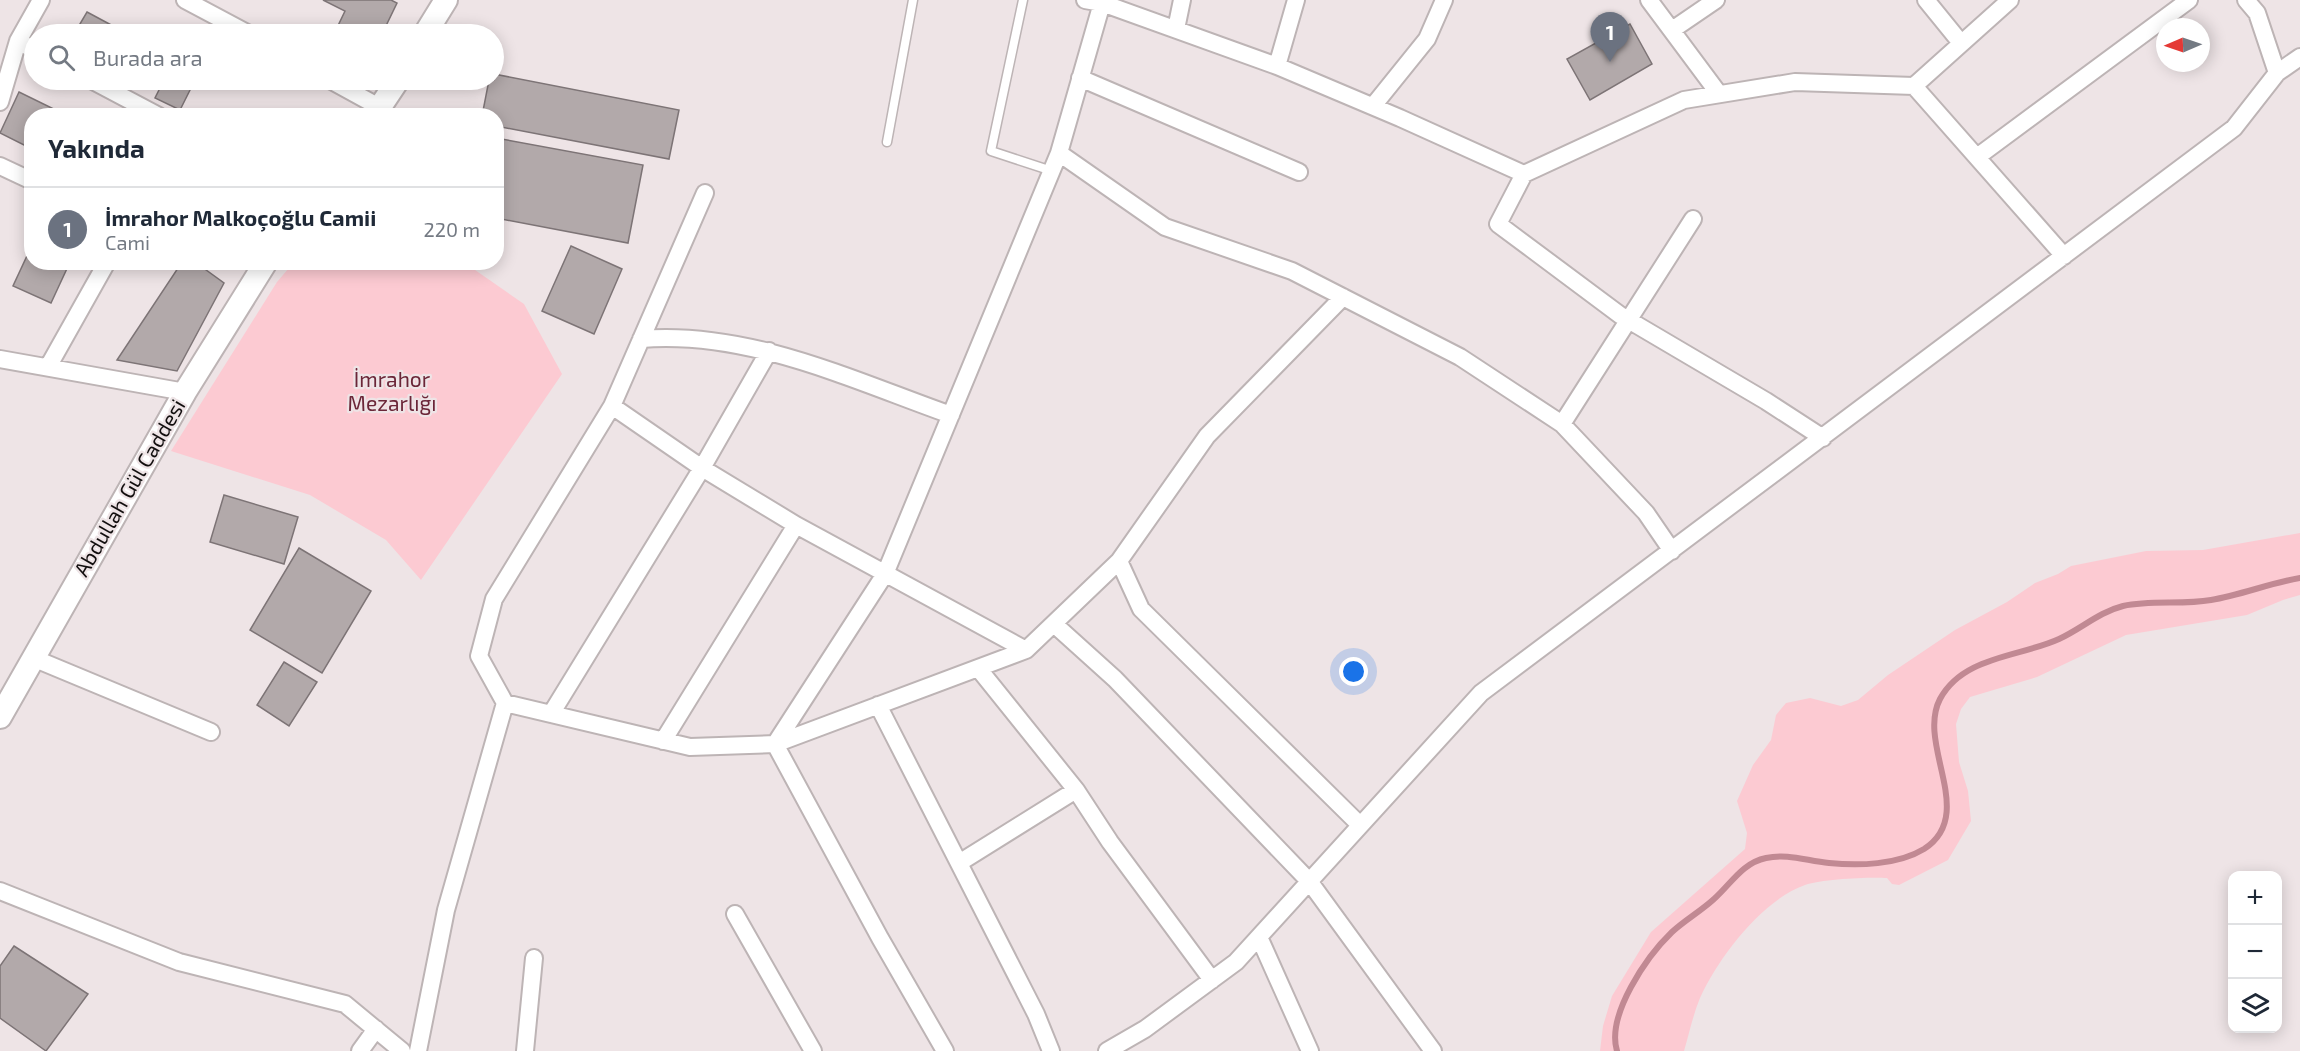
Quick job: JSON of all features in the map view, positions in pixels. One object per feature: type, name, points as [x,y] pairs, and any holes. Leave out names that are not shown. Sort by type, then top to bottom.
[{"type":"street","points":[[28,24],[41,0]]},
{"type":"street","points":[[185,0],[230,24]]},
{"type":"street","points":[[431,24],[446,0]]},
{"type":"street","points":[[1176,29],[1182,0]]},
{"type":"street","points":[[1277,66],[1296,0]]},
{"type":"street","points":[[1373,106],[1427,39],[1444,0]]},
{"type":"street","points":[[1649,0],[1719,94]]},
{"type":"street","points":[[1672,30],[1716,0]]},
{"type":"street","points":[[1926,0],[1961,43]]},
{"type":"street","points":[[1823,438],[1766,401],[1630,321],[1498,224],[1524,174],[1684,100],[1795,82],[1914,86],[2010,0]]},
{"type":"street","points":[[1977,157],[2189,0]]},
{"type":"street","points":[[2246,0],[2257,13],[2277,73]]},
{"type":"street","points":[[775,744],[885,574],[1059,153],[1080,78],[1093,1],[1277,66],[1373,106],[1524,174]]},
{"type":"street","points":[[0,102],[18,41],[24,30]]},
{"type":"street","points":[[18,41],[24,44]]},
{"type":"street","points":[[1107,1051],[1145,1029],[1236,962],[1481,693],[2234,128],[2277,73],[2300,57]]},
{"type":"street","points":[[1080,78],[1299,172]]},
{"type":"street","points":[[1914,86],[2064,256]]},
{"type":"street","points":[[110,90],[144,108]]},
{"type":"street","points":[[345,90],[372,108]]},
{"type":"street","points":[[380,108],[392,90]]},
{"type":"street","points":[[1059,153],[1165,227],[1292,271],[1460,357],[1562,424],[1646,513],[1672,550]]},
{"type":"street","points":[[0,166],[24,177]]},
{"type":"street","points":[[418,1051],[446,910],[505,703],[479,656],[494,599],[612,405],[705,193]]},
{"type":"street","points":[[1562,424],[1630,321],[1693,219]]},
{"type":"street","points":[[48,367],[103,270]]},
{"type":"street","name":"Abdullah Gül Caddesi","points":[[0,717],[184,392],[261,270]]},
{"type":"street","points":[[505,703],[690,747],[775,744],[1026,650],[1119,561],[1207,436],[1343,297]]},
{"type":"street","points":[[641,339],[673,336],[769,351],[951,415]]},
{"type":"street","points":[[551,714],[702,468],[769,351]]},
{"type":"street","points":[[0,358],[184,392]]},
{"type":"street","points":[[612,405],[702,468],[796,525],[1026,650]]},
{"type":"street","points":[[663,741],[796,525]]},
{"type":"street","points":[[1119,561],[1141,609],[1360,825]]},
{"type":"street","points":[[1054,624],[1114,679],[1309,881],[1433,1051]]},
{"type":"street","points":[[33,658],[211,732]]},
{"type":"street","points":[[978,668],[1076,790],[1110,842],[1212,980]]},
{"type":"street","points":[[878,705],[1036,1014],[1051,1051]]},
{"type":"street","points":[[775,744],[879,938],[945,1051]]},
{"type":"street","points":[[959,863],[1076,790]]},
{"type":"street","points":[[0,891],[179,962],[345,1004],[402,1051]]},
{"type":"street","points":[[735,914],[813,1051]]},
{"type":"street","points":[[1259,937],[1310,1051]]},
{"type":"street","points":[[525,1051],[534,958]]},
{"type":"street","points":[[360,1051],[376,1029]]},
{"type":"lane","points":[[887,142],[913,0]]},
{"type":"lane","points":[[1023,0],[990,151],[1052,171]]},
{"type":"green space","name":"İmrahor Mezarlığı","points":[[287,270],[475,270],[524,304],[562,374],[421,580],[386,540],[310,495],[171,451],[277,282]]},
{"type":"green space","points":[[2300,533],[2300,595],[2247,615],[2126,635],[2037,677],[1970,697],[1961,709],[1956,724],[1959,762],[1968,791],[1971,821],[1948,860],[1899,885],[1892,884],[1887,878],[1845,879],[1805,885],[1789,893],[1773,903],[1743,932],[1718,966],[1700,998],[1684,1051],[1600,1051],[1603,1026],[1612,996],[1651,932],[1745,849],[1747,833],[1737,801],[1753,765],[1771,740],[1776,715],[1786,703],[1810,698],[1841,706],[1858,700],[1888,675],[1955,630],[2007,602],[2035,583],[2071,566],[2146,551],[2203,550]]},
{"type":"building","points":[[323,0],[391,0],[397,3],[387,24],[339,24],[345,11]]},
{"type":"building","points":[[87,12],[109,24],[80,24]]},
{"type":"building","points":[[1630,24],[1652,64],[1590,100],[1567,59]]},
{"type":"building","points":[[504,76],[679,110],[669,159],[504,128],[504,108],[484,108],[487,90],[504,90]]},
{"type":"building","points":[[159,90],[190,90],[181,108],[176,108],[155,98]]},
{"type":"building","points":[[19,92],[52,108],[24,108],[24,145],[0,133]]},
{"type":"building","points":[[504,139],[643,165],[628,243],[504,220]]},
{"type":"building","points":[[571,246],[622,269],[594,334],[542,311]]},
{"type":"building","points":[[24,262],[24,270],[66,270],[51,303],[13,286]]},
{"type":"building","points":[[177,270],[206,270],[224,283],[177,371],[117,360]]},
{"type":"building","points":[[224,495],[298,517],[284,564],[210,542]]},
{"type":"building","points":[[299,548],[371,591],[322,673],[250,630]]},
{"type":"building","points":[[284,662],[317,682],[289,726],[257,705]]},
{"type":"building","points":[[14,946],[88,994],[46,1051],[0,1018],[0,966]]},
{"type":"waterway","points":[[1617,1051],[1615,1037],[1617,1021],[1623,1004],[1651,956],[1672,932],[1709,903],[1750,864],[1766,858],[1782,856],[1840,864],[1878,863],[1914,854],[1924,849],[1939,834],[1946,817],[1946,798],[1935,737],[1935,717],[1940,699],[1950,685],[1963,674],[1993,660],[2059,639],[2106,612],[2123,606],[2211,600],[2300,578]]},
{"type":"place","name":"İmrahor Malkoçoğlu Camii","points":[[1610,62]]}]
